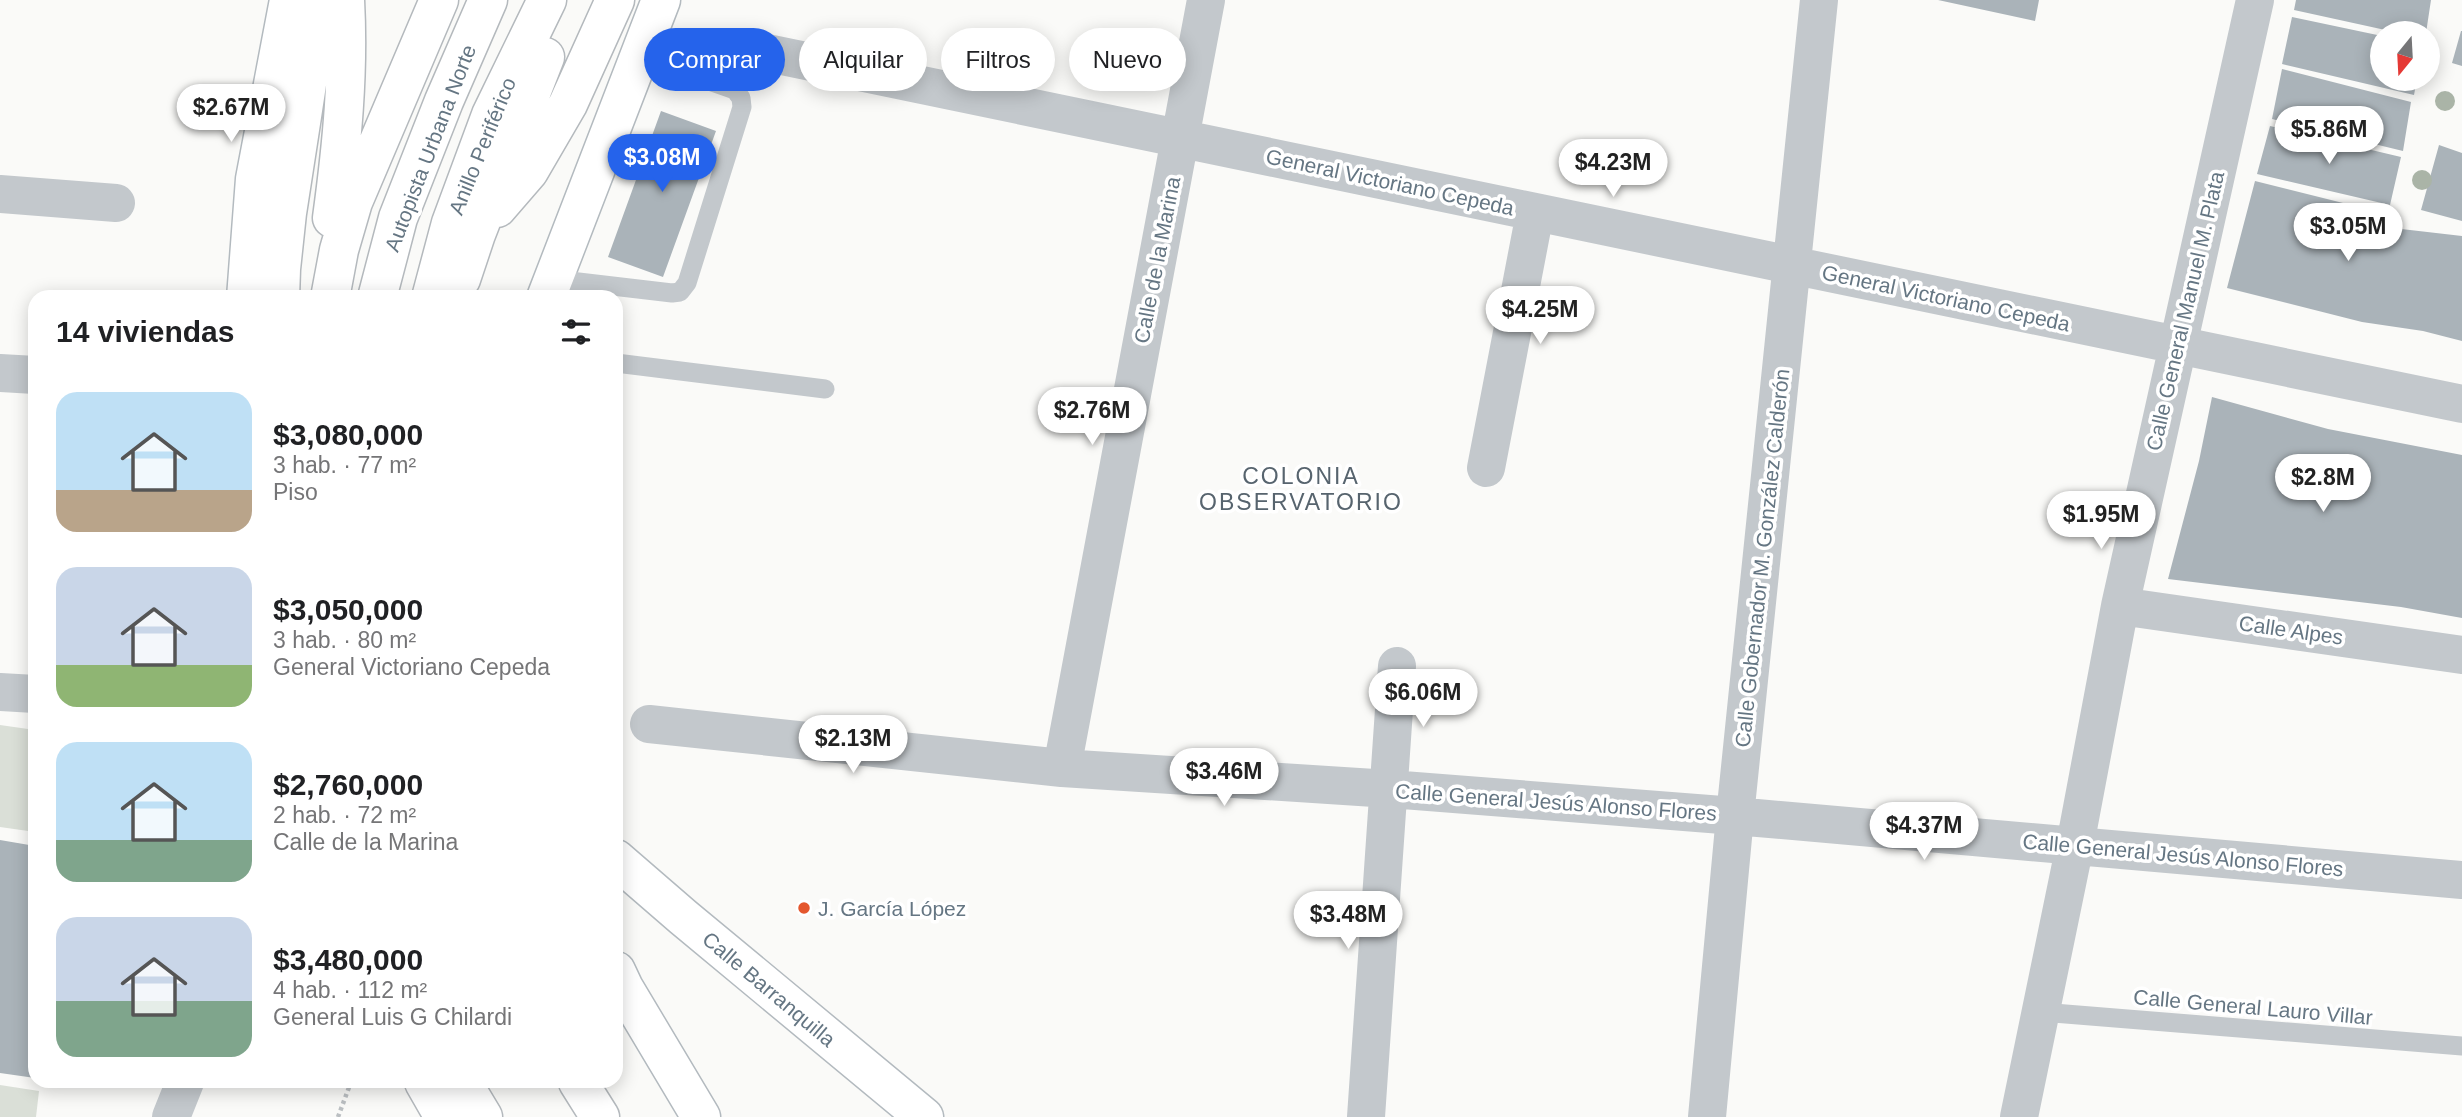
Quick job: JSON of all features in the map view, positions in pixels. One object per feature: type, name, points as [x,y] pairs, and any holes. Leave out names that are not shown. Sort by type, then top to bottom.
[{"type":"main road","points":[[247,290],[255,178],[289,0]]},
{"type":"main road","points":[[280,290],[299,131],[320,0]]},
{"type":"main road","points":[[321,290],[343,127],[347,40],[345,0]]},
{"type":"main road","points":[[332,290],[339,250],[353,202],[439,0]]},
{"type":"main road","name":"Autopista Urbana Norte","points":[[379,290],[398,218],[444,101],[488,0]]},
{"type":"main road","name":"Anillo Periférico","points":[[433,290],[451,223],[491,115],[547,0]]},
{"type":"main road","points":[[458,290],[476,234],[569,0]]},
{"type":"main road","points":[[476,234],[529,171],[568,104],[615,0]]},
{"type":"main road","points":[[549,288],[644,42]]},
{"type":"main road","points":[[299,131],[305,177],[299,290]]},
{"type":"main road","name":"Calle Barranquilla","points":[[623,865],[924,1117]]},
{"type":"main road","points":[[623,986],[701,1117]]},
{"type":"main road","points":[[413,1088],[430,1117]]},
{"type":"main road","points":[[427,1088],[444,1117]]},
{"type":"main road","points":[[466,1088],[484,1117]]},
{"type":"main road","points":[[495,1088],[513,1117]]},
{"type":"main road","points":[[576,1088],[593,1117]]},
{"type":"main road","points":[[582,1088],[600,1117]]},
{"type":"street","name":"Calle de la Marina","points":[[1062,768],[1206,0]]},
{"type":"street","name":"Calle Gobernador M. González Calderón","points":[[1707,1117],[1735,816],[1819,0]]},
{"type":"street","name":"Calle General Manuel M. Plata","points":[[2019,1117],[2075,845],[2120,606],[2255,0]]},
{"type":"street","name":"General Victoriano Cepeda","points":[[785,57],[2176,347],[2462,404]]},
{"type":"street","points":[[0,194],[116,203]]},
{"type":"street","points":[[1486,468],[1535,213]]},
{"type":"street","points":[[0,373],[28,375]]},
{"type":"street","name":"Calle Alpes","points":[[2120,606],[2462,655]]},
{"type":"street","points":[[1366,1117],[1397,666]]},
{"type":"street","points":[[0,692],[28,694]]},
{"type":"street","name":"Calle General Jesús Alonso Flores","points":[[649,724],[1062,768],[1390,789],[1735,816],[2462,880]]},
{"type":"street","points":[[171,1117],[183,1088]]},
{"type":"lane","points":[[623,291],[680,292],[687,283],[742,107],[741,98],[736,91]]},
{"type":"lane","points":[[549,288],[598,290]]},
{"type":"lane","points":[[623,364],[825,389]]},
{"type":"lane","name":"Calle General Lauro Villar","points":[[2041,1012],[2462,1046]]},
{"type":"path","points":[[338,1117],[349,1088]]},
{"type":"shaded area","points":[[0,725],[28,729],[28,831],[0,827]]},
{"type":"shaded area","points":[[0,1085],[39,1091],[36,1117],[0,1117]]},
{"type":"building","points":[[1938,0],[2039,0],[2035,21]]},
{"type":"building","points":[[2296,0],[2431,0],[2428,21],[2370,21],[2370,27],[2294,10]]},
{"type":"building","points":[[2292,17],[2370,33],[2370,85],[2282,64]]},
{"type":"building","points":[[2462,31],[2462,66],[2452,63]]},
{"type":"building","points":[[2282,69],[2411,102],[2403,151],[2272,119]]},
{"type":"building","points":[[2397,91],[2415,91],[2414,95]]},
{"type":"building","points":[[661,111],[716,131],[663,277],[608,257]]},
{"type":"building","points":[[2270,126],[2401,157],[2390,205],[2257,174]]},
{"type":"building","points":[[2439,145],[2462,153],[2462,221],[2421,210]]},
{"type":"building","points":[[2255,181],[2387,214],[2384,227],[2462,236],[2462,341],[2423,331],[2362,322],[2227,288]]},
{"type":"building","points":[[2212,397],[2328,429],[2462,455],[2462,618],[2401,607],[2168,579],[2199,461]]},
{"type":"building","points":[[0,840],[28,845],[28,1077],[0,1073]]},
{"type":"place","name":"J. García López","points":[[804,908]]},
{"type":"district","name":"COLONIA OBSERVATORIO","points":[[1301,489]]}]
